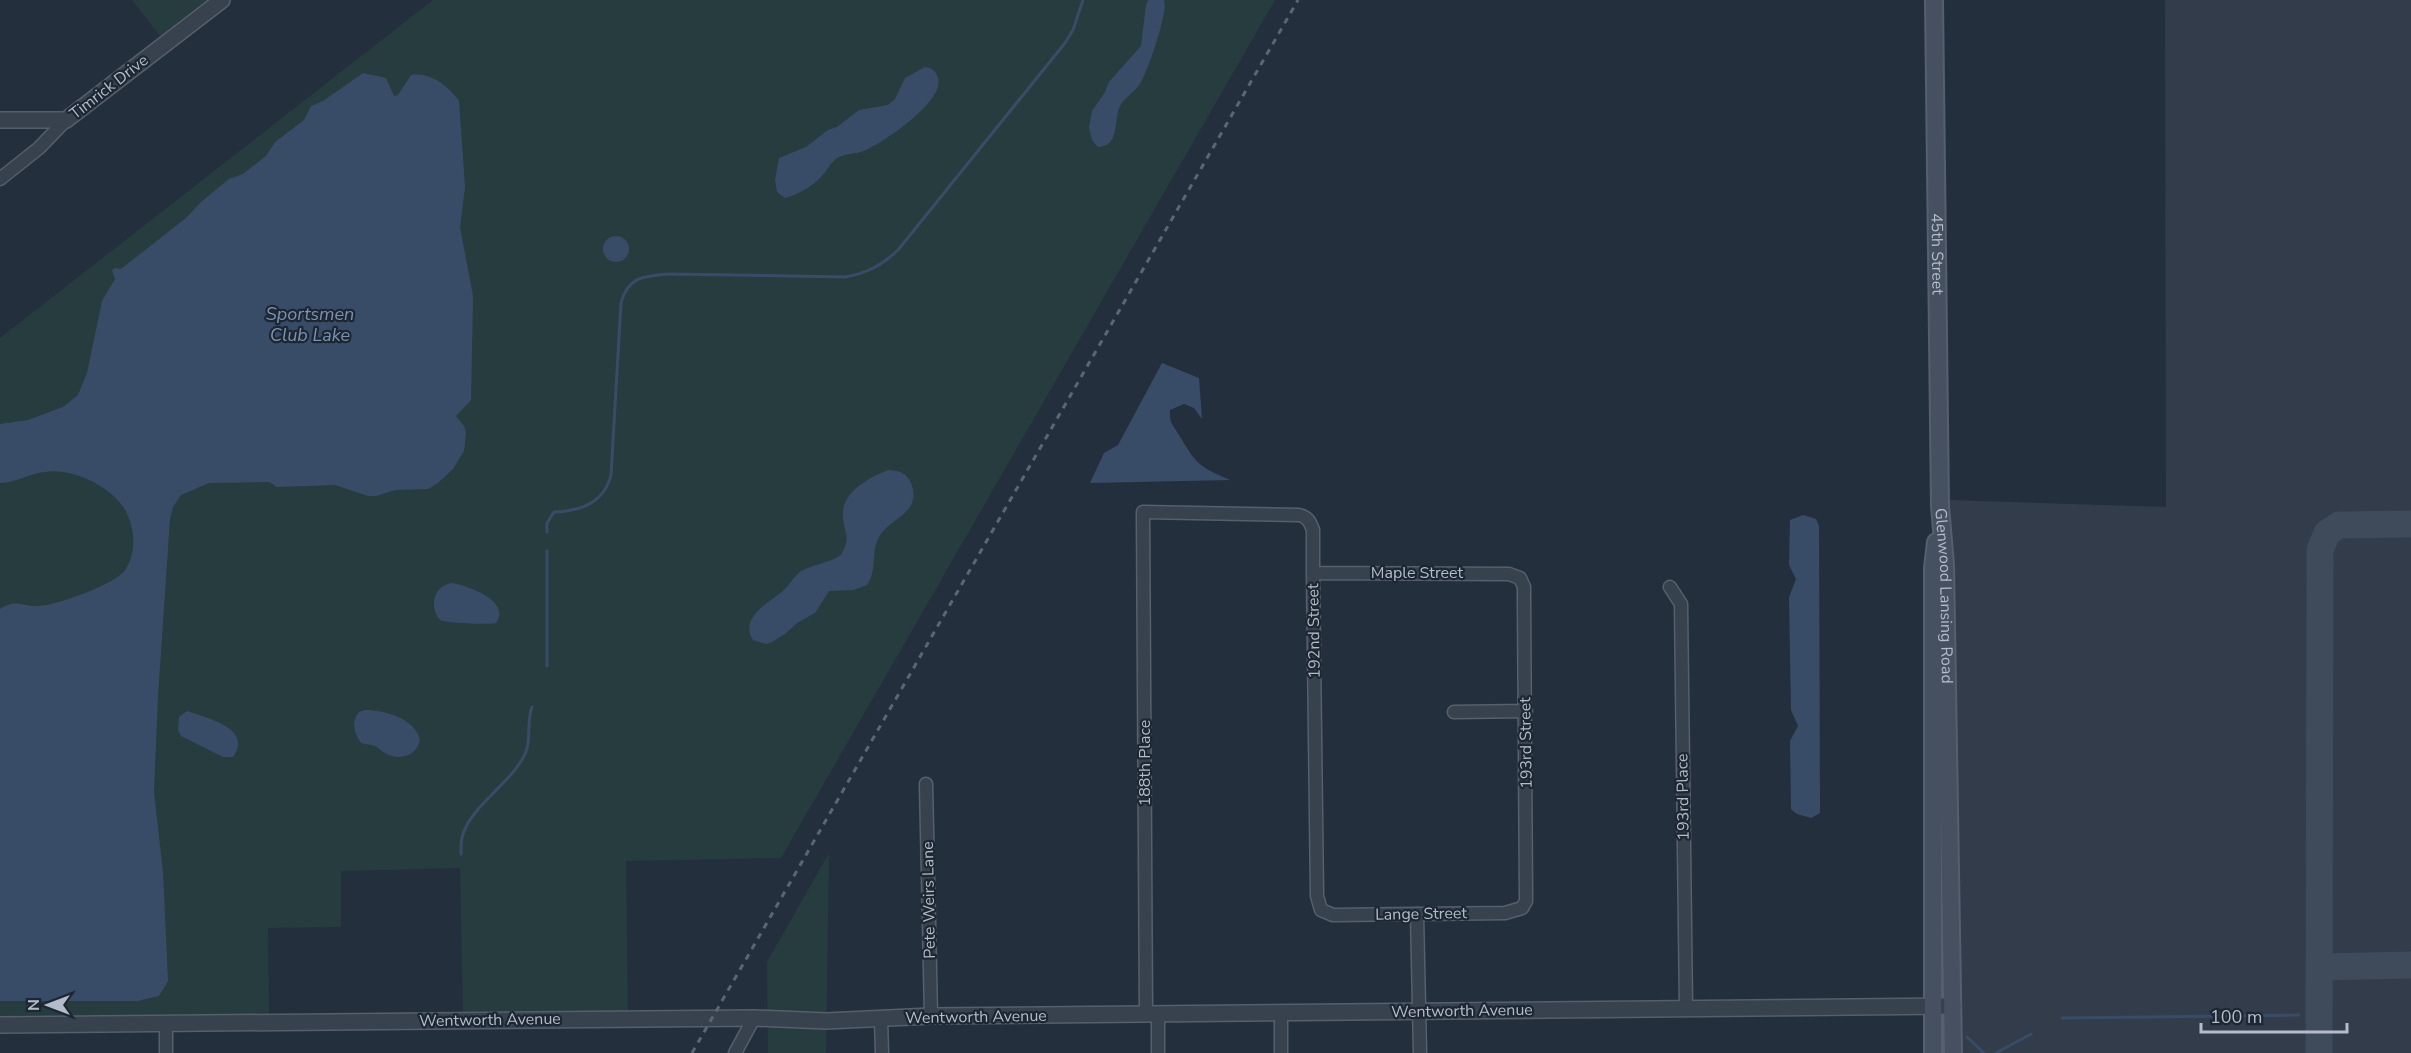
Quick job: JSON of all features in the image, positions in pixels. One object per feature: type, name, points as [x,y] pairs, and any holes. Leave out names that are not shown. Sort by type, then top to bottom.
[{"type":"main road","name":"45th Street","points":[[1934,0],[1940,506]]},
{"type":"main road","name":"Glenwood Lansing Road","points":[[1940,506],[1945,565],[1953,1053]]},
{"type":"main road","name":"Glenwood Lansing Road","points":[[1933,1053],[1933,568],[1940,506]]},
{"type":"street","name":"Timrick Drive","points":[[0,179],[39,148],[66,120],[222,0]]},
{"type":"street","points":[[0,120],[66,120]]},
{"type":"street","name":"192nd Street","points":[[1143,512],[1304,516],[1313,530],[1317,896],[1321,910]]},
{"type":"street","name":"188th Place","points":[[1143,512],[1152,1014],[1158,1053]]},
{"type":"street","name":"Maple Street","points":[[1313,573],[1509,574],[1520,578]]},
{"type":"street","name":"193rd Street","points":[[1520,578],[1524,587],[1526,711],[1527,891],[1526,901],[1522,908]]},
{"type":"street","name":"193rd Place","points":[[1670,587],[1680,604],[1686,1009]]},
{"type":"street","points":[[1454,712],[1526,711]]},
{"type":"street","name":"Pete Weirs Lane","points":[[926,784],[931,1016]]},
{"type":"street","name":"Lange Street","points":[[1321,910],[1333,915],[1505,913],[1522,908]]},
{"type":"street","points":[[1418,914],[1420,1053]]},
{"type":"street","name":"Wentworth Avenue","points":[[0,1025],[754,1018],[826,1021],[931,1016],[1953,1006]]},
{"type":"street","points":[[1281,1013],[1281,1053]]},
{"type":"street","points":[[735,1053],[754,1018]]},
{"type":"street","points":[[881,1020],[882,1053]]},
{"type":"street","points":[[166,1024],[166,1053]]},
{"type":"shaded area","points":[[2165,0],[2411,0],[2411,1053],[1956,1053],[1950,500],[2166,507]]},
{"type":"green space","points":[[132,0],[207,0],[160,36]]},
{"type":"green space","points":[[433,0],[1275,0],[781,858],[626,861],[628,1012],[463,1013],[460,868],[341,871],[341,927],[268,928],[269,1014],[0,1016],[0,338]]},
{"type":"green space","points":[[829,853],[826,1053],[768,1053],[767,962]]},
{"type":"water","points":[[1148,0],[1164,0],[1165,6],[1152,55],[1139,85],[1120,106],[1113,138],[1105,146],[1098,147],[1092,140],[1089,128],[1092,111],[1109,82],[1141,46]]},
{"type":"water","points":[[925,67],[936,73],[938,87],[932,98],[912,119],[866,150],[836,159],[818,180],[795,195],[785,198],[777,192],[775,180],[779,158],[806,147],[859,110],[888,105],[895,99],[905,78]]},
{"type":"water","name":"Sportsmen Club Lake","points":[[363,73],[386,78],[394,96],[398,95],[411,75],[432,78],[450,90],[459,101],[465,187],[460,227],[473,296],[471,400],[456,416],[464,426],[466,433],[464,451],[453,469],[428,489],[395,490],[368,496],[335,485],[277,487],[269,482],[209,483],[181,495],[173,507],[170,519],[154,792],[163,872],[168,981],[159,996],[137,1001],[0,1001],[0,609],[15,603],[33,606],[48,605],[86,593],[111,581],[126,569],[130,562],[133,538],[128,515],[117,500],[99,485],[77,475],[55,471],[0,483],[0,424],[28,420],[63,407],[78,395],[87,373],[102,301],[115,279],[112,270],[121,269],[186,218],[229,179],[243,174],[266,156],[275,142],[304,120],[311,106],[323,101]]},
{"type":"water","points":[[616,236],[625,240],[629,249],[625,258],[616,262],[607,258],[603,249],[607,240]]},
{"type":"water","points":[[1162,363],[1199,378],[1202,419],[1194,408],[1184,404],[1170,410],[1171,421],[1199,464],[1230,480],[1090,483],[1104,453],[1118,445]]},
{"type":"water","points":[[888,470],[902,473],[907,477],[911,483],[912,502],[903,515],[889,525],[878,539],[872,574],[867,585],[853,590],[829,591],[815,613],[797,623],[785,634],[766,644],[753,640],[750,624],[758,610],[785,589],[801,571],[841,555],[847,540],[843,518],[846,501],[864,482]]},
{"type":"water","points":[[1803,515],[1816,519],[1819,526],[1820,813],[1811,818],[1797,814],[1791,809],[1790,741],[1798,726],[1791,710],[1789,597],[1796,579],[1789,565],[1790,520]]},
{"type":"water","points":[[451,583],[467,587],[493,601],[498,608],[499,615],[496,623],[440,620],[435,609],[435,598],[440,589]]},
{"type":"water","points":[[365,710],[389,714],[405,721],[417,732],[420,739],[419,745],[412,753],[398,757],[385,753],[375,746],[361,743],[354,723],[359,712]]},
{"type":"water","points":[[187,711],[215,721],[233,732],[238,747],[233,757],[223,757],[181,736],[178,730],[179,717]]},
{"type":"waterway","points":[[547,532],[547,523],[554,512],[573,510],[590,504],[608,485],[611,475],[621,303],[624,294],[633,282],[645,277],[669,274],[845,277],[880,265],[898,250],[1065,43],[1073,30],[1083,0]]},
{"type":"waterway","points":[[547,551],[547,666]]},
{"type":"waterway","points":[[461,854],[463,833],[471,818],[520,764],[525,754],[532,707]]},
{"type":"waterway","points":[[2062,1018],[2299,1015]]},
{"type":"waterway","points":[[1996,1053],[2031,1034]]},
{"type":"waterway","points":[[1967,1037],[1984,1053]]},
{"type":"taxiway","points":[[2319,1053],[2320,550],[2327,533],[2339,525],[2411,524]]},
{"type":"taxiway","points":[[2319,967],[2411,965]]},
{"type":"railway","points":[[692,1053],[1298,0]]}]
